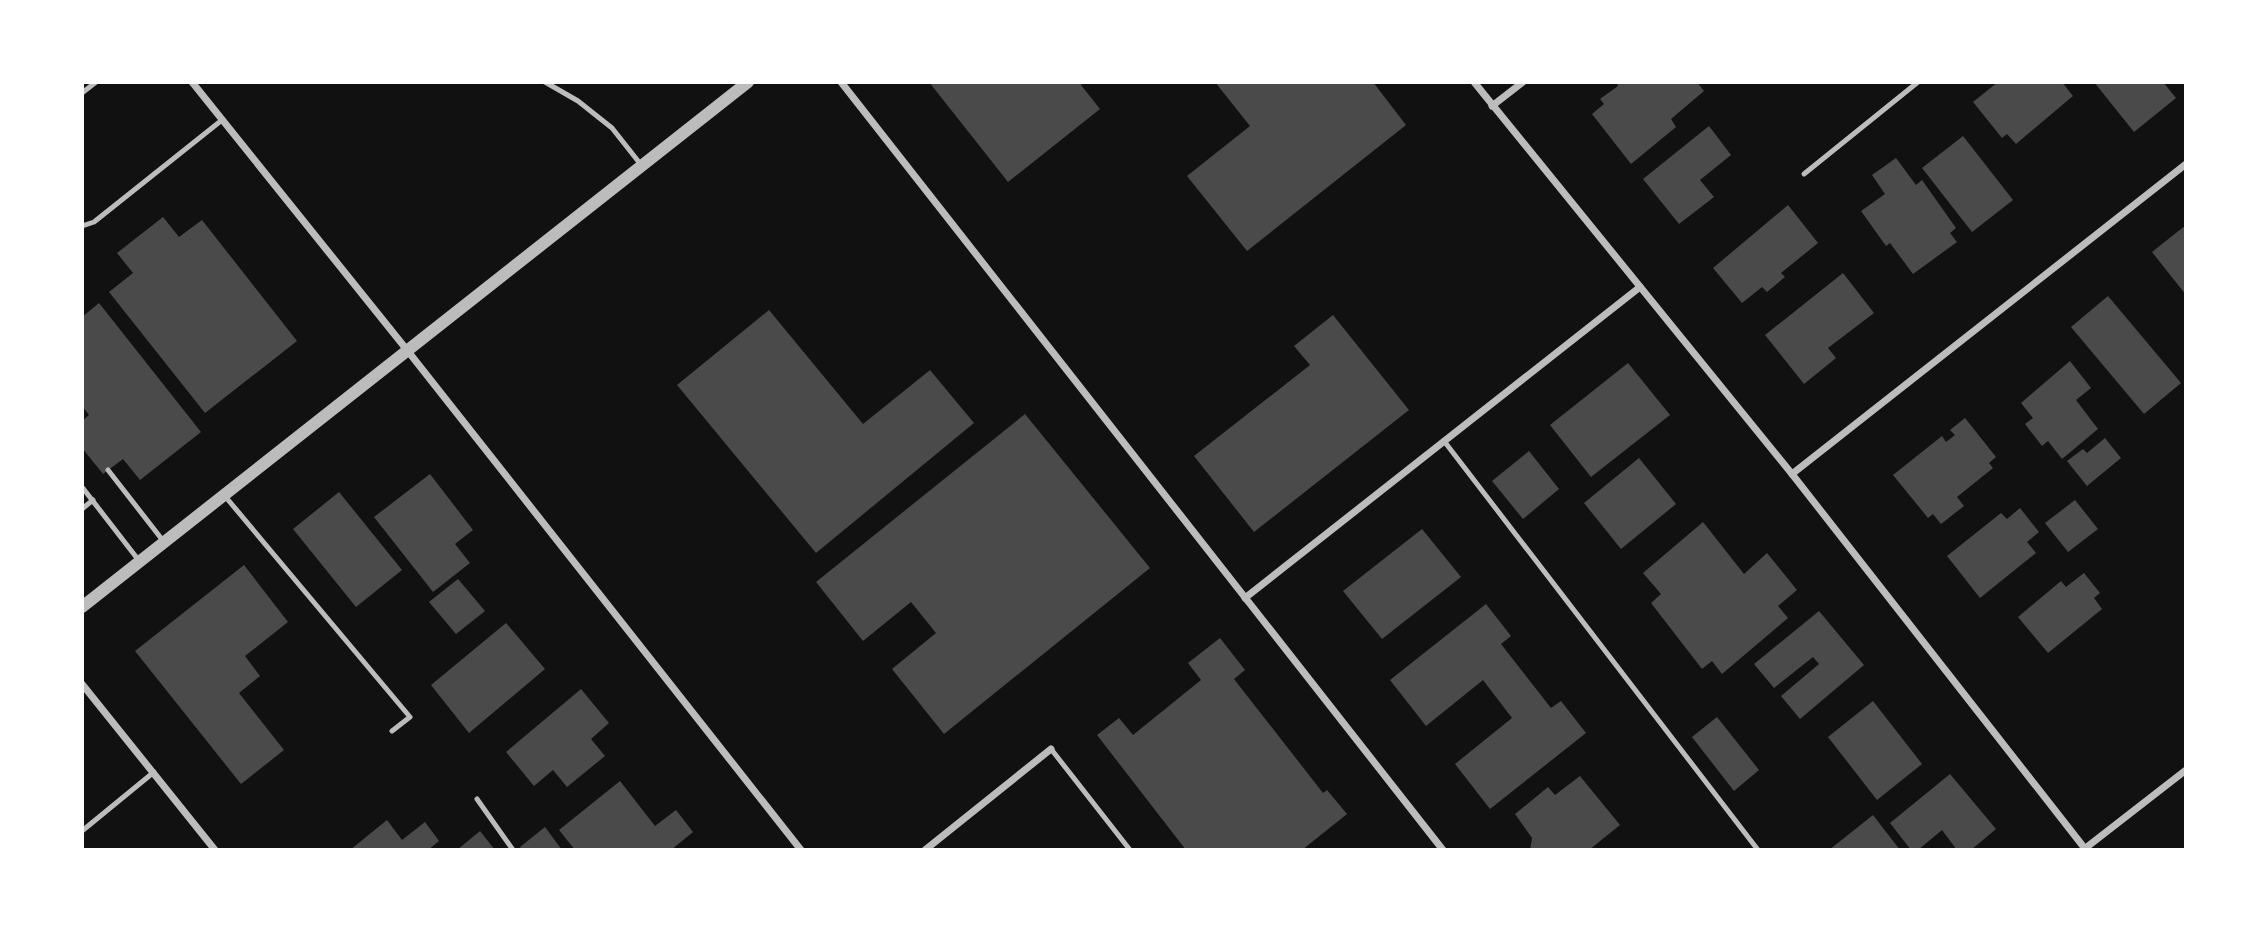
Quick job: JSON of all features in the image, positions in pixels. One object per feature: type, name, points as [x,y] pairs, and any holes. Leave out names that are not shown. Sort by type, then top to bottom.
[{"type":"street","points":[[192,82],[801,850]]},
{"type":"street","points":[[82,607],[748,82]]},
{"type":"street","points":[[841,82],[1443,850]]},
{"type":"street","points":[[1474,82],[1792,474],[2085,849],[2186,769]]},
{"type":"street","points":[[1493,106],[1523,82]]},
{"type":"street","points":[[1792,474],[2186,164]]},
{"type":"street","points":[[1245,598],[1640,287]]},
{"type":"street","points":[[82,684],[215,850]]},
{"type":"street","points":[[925,850],[1051,749]]},
{"type":"lane","points":[[82,93],[96,82]]},
{"type":"lane","points":[[545,82],[578,102],[612,128],[642,166]]},
{"type":"lane","points":[[1804,174],[1918,82]]},
{"type":"lane","points":[[82,226],[94,222],[222,120]]},
{"type":"lane","points":[[1444,441],[1758,850]]},
{"type":"lane","points":[[108,470],[164,542]]},
{"type":"lane","points":[[83,489],[140,562]]},
{"type":"lane","points":[[224,495],[410,718],[392,731]]},
{"type":"lane","points":[[82,509],[93,500]]},
{"type":"lane","points":[[1051,749],[1130,850]]},
{"type":"lane","points":[[82,831],[154,772]]},
{"type":"lane","points":[[477,799],[513,850]]},
{"type":"building","points":[[929,82],[1084,82],[1081,85],[1100,109],[1008,182]]},
{"type":"building","points":[[1215,82],[1373,82],[1406,125],[1247,251],[1187,176],[1250,126]]},
{"type":"building","points":[[1616,82],[1697,82],[1704,91],[1671,119],[1676,127],[1631,164],[1592,114],[1604,104],[1600,99],[1618,86]]},
{"type":"building","points":[[1998,82],[2062,82],[2073,96],[2016,144],[2007,134],[2002,138],[1973,102]]},
{"type":"building","points":[[2094,82],[2163,82],[2176,98],[2134,132]]},
{"type":"building","points":[[1709,126],[1731,155],[1700,180],[1714,197],[1679,224],[1643,179]]},
{"type":"building","points":[[1963,136],[2013,200],[1972,232],[1922,168]]},
{"type":"building","points":[[1896,158],[1916,185],[1922,180],[1956,228],[1950,233],[1957,242],[1913,274],[1890,243],[1886,246],[1861,211],[1885,194],[1872,175]]},
{"type":"building","points":[[1788,205],[1818,243],[1781,273],[1785,277],[1767,292],[1762,287],[1742,303],[1713,268]]},
{"type":"building","points":[[163,217],[179,237],[202,220],[297,341],[205,413],[109,292],[133,273],[117,253]]},
{"type":"building","points":[[2186,225],[2186,295],[2152,252]]},
{"type":"building","points":[[1843,273],[1874,313],[1828,348],[1836,358],[1804,384],[1765,335]]},
{"type":"building","points":[[2108,296],[2181,383],[2144,414],[2071,327]]},
{"type":"building","points":[[99,303],[201,432],[140,480],[123,459],[103,474],[82,448],[82,421],[89,415],[82,406],[82,317]]},
{"type":"building","points":[[769,310],[863,424],[930,370],[974,423],[816,553],[677,385]]},
{"type":"building","points":[[1333,315],[1409,410],[1254,532],[1194,456],[1310,365],[1294,346]]},
{"type":"building","points":[[2070,361],[2091,388],[2076,400],[2098,429],[2062,459],[2048,441],[2042,446],[2025,424],[2033,418],[2021,403]]},
{"type":"building","points":[[1628,363],[1670,415],[1591,477],[1550,425]]},
{"type":"building","points":[[1025,414],[1150,568],[944,734],[892,669],[936,633],[911,602],[863,641],[816,582]]},
{"type":"building","points":[[1965,418],[1996,457],[1989,463],[1993,468],[1957,497],[1964,506],[1941,524],[1933,514],[1928,518],[1893,475],[1942,436],[1946,442],[1955,435],[1950,430]]},
{"type":"building","points":[[2105,438],[2121,458],[2087,486],[2067,461],[2083,449],[2087,453]]},
{"type":"building","points":[[1529,451],[1559,489],[1523,519],[1492,481]]},
{"type":"building","points":[[1639,458],[1676,504],[1621,549],[1584,503]]},
{"type":"building","points":[[430,474],[473,530],[455,544],[470,563],[433,592],[374,517]]},
{"type":"building","points":[[339,492],[402,570],[356,607],[293,529]]},
{"type":"building","points":[[2075,500],[2098,529],[2068,552],[2045,523]]},
{"type":"building","points":[[2020,508],[2039,532],[2027,542],[2036,553],[1980,598],[1947,556],[2001,513],[2007,519]]},
{"type":"building","points":[[1703,522],[1744,574],[1767,553],[1797,590],[1778,606],[1788,618],[1722,674],[1712,661],[1702,669],[1651,603],[1661,594],[1643,573]]},
{"type":"building","points":[[1422,529],[1461,577],[1382,639],[1343,591]]},
{"type":"building","points":[[244,565],[288,622],[245,656],[260,676],[239,693],[284,750],[241,784],[135,651]]},
{"type":"building","points":[[2084,573],[2100,593],[2094,598],[2102,609],[2048,653],[2018,617],[2061,581],[2066,587]]},
{"type":"building","points":[[458,579],[485,611],[456,634],[429,602]]},
{"type":"building","points":[[1486,604],[1511,636],[1501,644],[1551,708],[1561,701],[1586,733],[1490,809],[1455,764],[1512,718],[1483,680],[1426,726],[1390,680]]},
{"type":"building","points":[[1819,611],[1864,665],[1800,719],[1781,696],[1819,664],[1813,657],[1774,688],[1754,664]]},
{"type":"building","points":[[506,623],[545,669],[469,733],[431,685]]},
{"type":"building","points":[[1220,638],[1245,670],[1234,679],[1323,793],[1327,790],[1347,814],[1302,850],[1186,850],[1097,735],[1119,718],[1133,735],[1201,680],[1188,663]]},
{"type":"building","points":[[581,689],[609,723],[591,739],[605,756],[567,787],[553,770],[534,786],[506,752]]},
{"type":"building","points":[[1873,701],[1922,764],[1877,800],[1828,737]]},
{"type":"building","points":[[1717,717],[1759,770],[1734,791],[1692,737]]},
{"type":"building","points":[[1950,774],[1996,829],[1971,850],[1957,850],[1942,830],[1918,850],[1911,850],[1890,823]]},
{"type":"building","points":[[1580,776],[1620,825],[1589,850],[1530,850],[1532,838],[1515,814],[1548,787],[1555,795]]},
{"type":"building","points":[[620,781],[655,826],[676,810],[693,832],[671,850],[575,850],[559,830]]},
{"type":"building","points":[[1873,815],[1900,850],[1829,850]]},
{"type":"building","points":[[387,820],[402,840],[425,822],[439,841],[428,850],[350,850]]},
{"type":"building","points":[[545,827],[562,850],[522,850],[520,847]]},
{"type":"building","points":[[480,831],[495,850],[457,850]]}]
